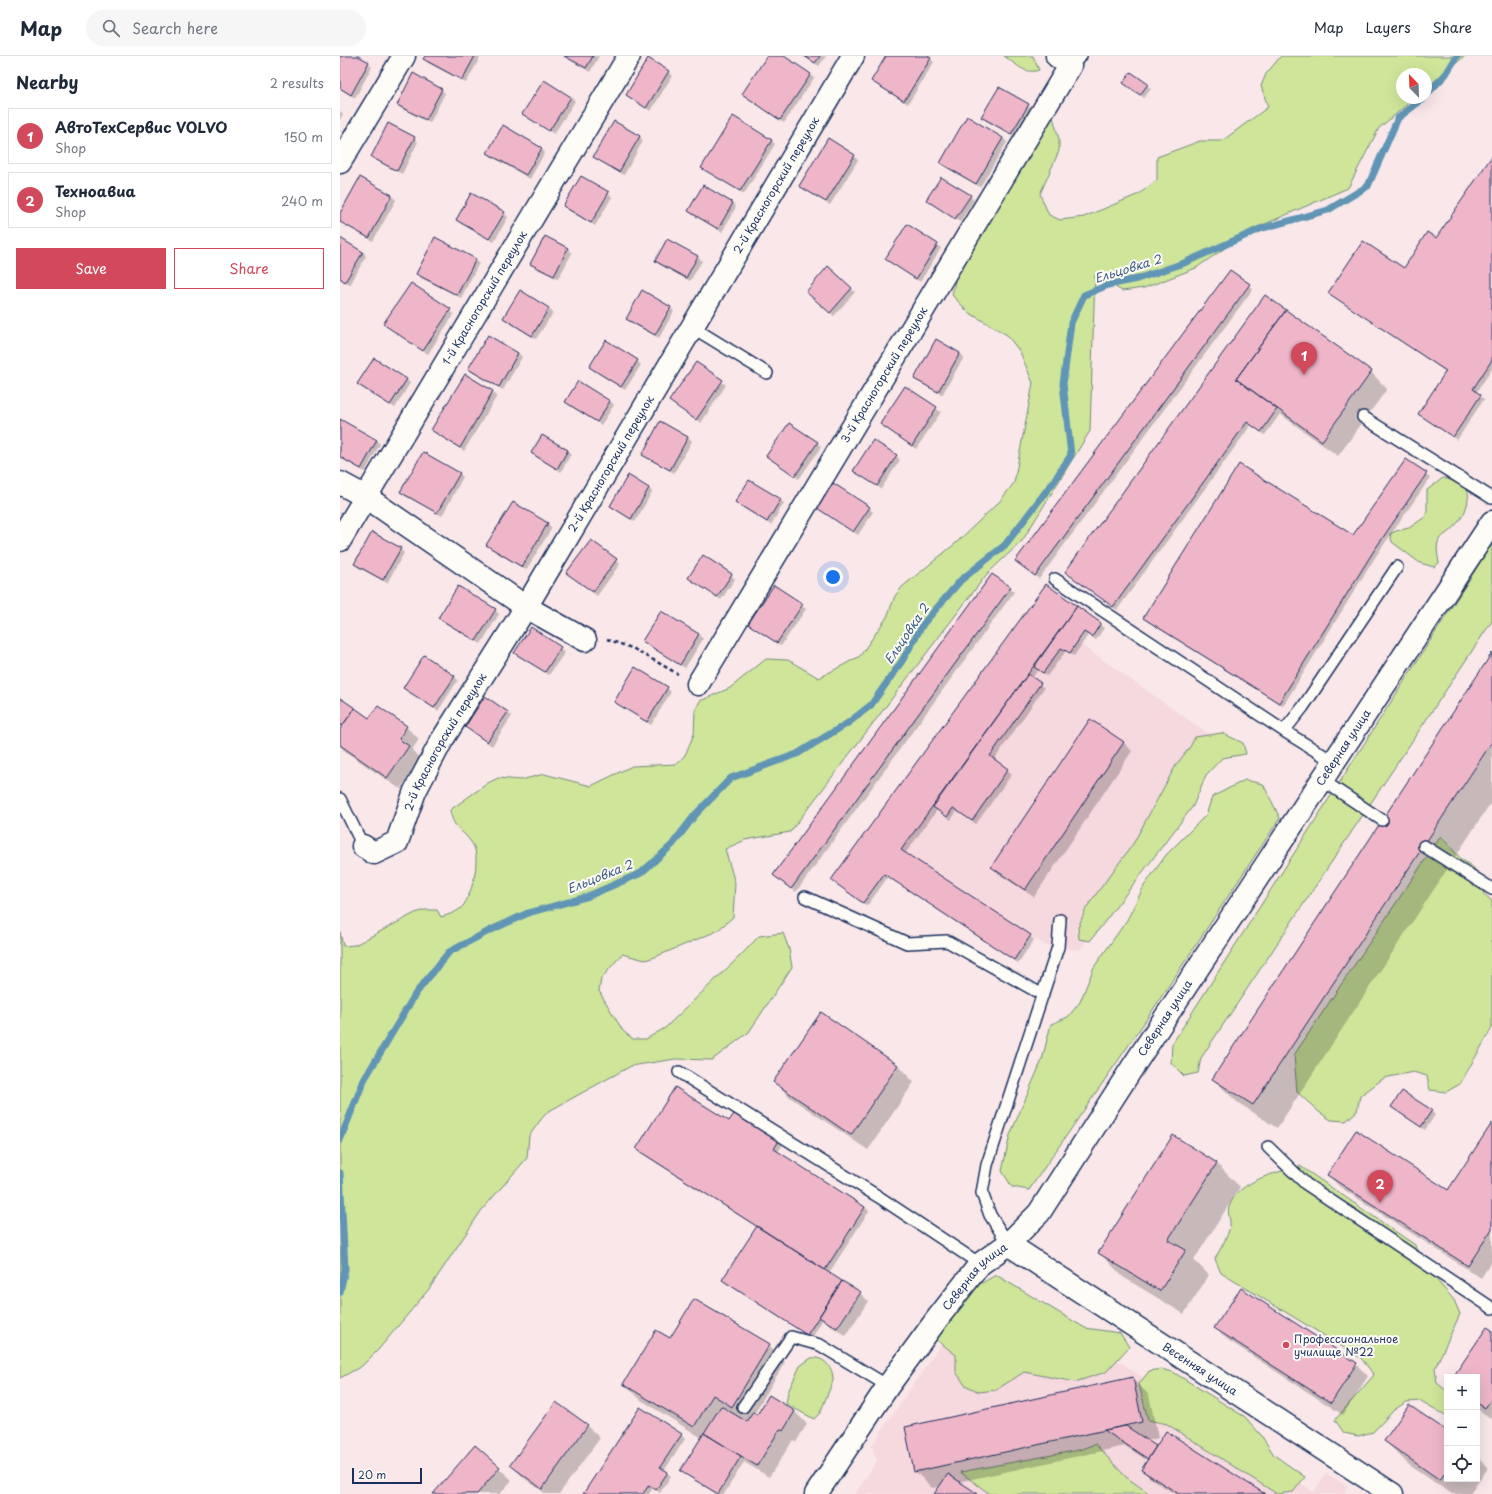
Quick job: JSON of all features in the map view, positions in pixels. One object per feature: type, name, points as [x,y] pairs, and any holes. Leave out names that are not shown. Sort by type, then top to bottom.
[{"type":"street","points":[[340,162],[404,56]]},
{"type":"street","name":"1-й Красногорский переулок","points":[[340,540],[629,56]]},
{"type":"street","name":"2-й Красногорский переулок","points":[[363,846],[374,853],[397,842],[415,791],[442,740],[526,607],[853,56]]},
{"type":"street","name":"3-й Красногорский переулок","points":[[698,684],[1069,59]]},
{"type":"street","points":[[340,483],[366,497],[526,607],[585,640]]},
{"type":"street","name":"Северная улица","points":[[816,1494],[888,1386],[936,1318],[980,1264],[1008,1244],[1039,1213],[1138,1058],[1492,522]]},
{"type":"street","name":"Весенняя улица","points":[[1008,1244],[1392,1494]]},
{"type":"lane","points":[[692,328],[767,373]]},
{"type":"lane","points":[[1363,417],[1492,498]]},
{"type":"lane","points":[[1284,731],[1303,707],[1397,567]]},
{"type":"lane","points":[[1055,579],[1284,731],[1382,820]]},
{"type":"lane","points":[[340,799],[363,846]]},
{"type":"lane","points":[[1424,846],[1492,889]]},
{"type":"lane","points":[[805,897],[907,943],[947,942],[1043,995]]},
{"type":"lane","points":[[1008,1244],[990,1215],[982,1193],[987,1165],[1058,948],[1060,920]]},
{"type":"lane","points":[[679,1072],[878,1197],[980,1264]]},
{"type":"lane","points":[[1268,1147],[1306,1184],[1492,1308]]},
{"type":"lane","points":[[743,1407],[791,1337],[820,1345],[888,1386]]},
{"type":"path","points":[[585,640],[602,638],[634,650],[698,684]]},
{"type":"shaded area","points":[[1077,642],[1223,744],[1080,950],[1045,945],[901,850],[1034,667],[1043,673],[1061,648],[1070,653]]},
{"type":"shaded area","points":[[1020,1295],[1314,1492],[1326,1473],[1347,1486],[1344,1494],[855,1494],[877,1461],[872,1445],[960,1317]]},
{"type":"green space","points":[[1004,56],[1033,56],[1039,70],[1025,70]]},
{"type":"green space","points":[[1281,56],[1465,56],[1432,83],[1432,68],[1396,68],[1396,104],[1408,104],[1379,128],[1348,188],[1251,230],[1196,268],[1144,288],[1122,291],[1095,275],[1090,431],[1022,541],[987,574],[790,832],[745,840],[725,849],[735,883],[733,917],[717,931],[655,957],[645,960],[622,954],[601,979],[599,991],[623,1031],[633,1039],[646,1039],[665,1028],[759,936],[783,933],[789,949],[792,967],[749,1032],[712,1060],[675,1059],[631,1066],[549,1111],[529,1136],[527,1158],[481,1211],[429,1289],[378,1350],[362,1366],[340,1378],[340,932],[343,946],[355,945],[415,913],[425,910],[437,910],[441,917],[460,909],[468,897],[471,888],[476,868],[476,859],[473,845],[456,826],[451,817],[450,810],[488,783],[498,778],[521,780],[544,774],[591,786],[632,766],[677,764],[685,755],[694,734],[695,711],[700,701],[730,688],[766,659],[788,660],[819,678],[860,656],[887,617],[895,596],[902,587],[956,543],[1000,501],[1014,483],[1033,383],[1020,352],[1007,335],[968,312],[952,295],[957,272],[971,252],[970,232],[1042,116],[1053,117],[1059,139],[1059,151],[1040,194],[1049,215],[1060,220],[1084,217],[1139,194],[1157,180],[1157,157],[1200,141],[1222,141],[1268,107],[1261,86],[1266,74]]},
{"type":"green space","points":[[1443,478],[1462,486],[1467,491],[1468,497],[1466,509],[1461,518],[1455,526],[1438,541],[1437,550],[1439,563],[1434,567],[1420,563],[1392,542],[1390,534],[1409,528],[1425,517],[1427,511],[1427,490]]},
{"type":"green space","points":[[1492,544],[1492,621],[1201,1058],[1198,1073],[1184,1076],[1171,1063],[1172,1044]]},
{"type":"green space","points":[[1222,733],[1243,743],[1246,754],[1222,758],[1206,775],[1193,806],[1090,941],[1079,939],[1078,928],[1086,908],[1133,844],[1176,765],[1190,747],[1195,737]]},
{"type":"green space","points":[[1245,780],[1263,784],[1280,818],[1148,1017],[1029,1190],[1012,1187],[1002,1171],[1010,1135],[1042,1060],[1051,1024],[1068,1017],[1080,1002],[1094,967],[1127,920],[1144,886],[1166,855],[1206,815],[1212,797]]},
{"type":"green space","points":[[1441,836],[1461,859],[1474,868],[1484,894],[1492,901],[1492,1028],[1460,1084],[1446,1092],[1430,1090],[1427,1076],[1413,1072],[1384,1078],[1360,1096],[1357,1111],[1346,1121],[1331,1120],[1319,1112],[1297,1092],[1294,1055]]},
{"type":"green space","points":[[1300,1166],[1415,1245],[1434,1277],[1454,1300],[1460,1314],[1435,1368],[1437,1383],[1444,1389],[1444,1414],[1421,1401],[1406,1402],[1394,1410],[1373,1432],[1358,1436],[1344,1433],[1335,1420],[1374,1375],[1361,1358],[1221,1273],[1215,1259],[1226,1239],[1229,1230],[1229,1207],[1241,1190],[1249,1184],[1269,1175]]},
{"type":"green space","points":[[996,1275],[1085,1328],[1120,1333],[1129,1347],[1106,1372],[1075,1382],[1024,1372],[996,1390],[979,1392],[965,1385],[956,1372],[956,1355],[937,1340],[947,1319],[966,1292]]},
{"type":"green space","points":[[811,1358],[824,1361],[830,1367],[833,1376],[833,1381],[820,1413],[814,1419],[786,1404],[788,1392],[800,1366]]},
{"type":"green space","points":[[1161,1369],[1173,1372],[1245,1417],[1261,1435],[1274,1455],[1305,1477],[1293,1492],[1277,1494],[1167,1424],[1148,1420],[1139,1384],[1149,1371]]},
{"type":"green space","points":[[1095,1444],[1126,1477],[1150,1494],[990,1494],[960,1472],[1079,1450]]},
{"type":"building","points":[[340,56],[358,56],[369,62],[351,95],[340,88]]},
{"type":"building","points":[[425,56],[475,56],[462,80],[423,59]]},
{"type":"building","points":[[564,56],[593,56],[586,68]]},
{"type":"building","points":[[767,56],[784,56],[811,74],[780,120],[742,94]]},
{"type":"building","points":[[804,56],[820,56],[815,63]]},
{"type":"building","points":[[886,56],[928,56],[931,58],[904,101],[871,81]]},
{"type":"building","points":[[648,58],[669,71],[646,108],[626,95]]},
{"type":"building","points":[[1131,72],[1148,84],[1140,95],[1123,83]]},
{"type":"building","points":[[413,73],[442,89],[426,120],[397,105]]},
{"type":"building","points":[[544,80],[571,97],[549,131],[522,114]]},
{"type":"building","points":[[999,87],[1029,104],[1011,134],[981,117]]},
{"type":"building","points":[[733,116],[772,140],[740,191],[701,168]]},
{"type":"building","points":[[967,116],[1003,138],[976,184],[940,163]]},
{"type":"building","points":[[614,121],[640,136],[619,172],[593,157]]},
{"type":"building","points":[[388,123],[415,137],[397,171],[371,157]]},
{"type":"building","points":[[503,125],[542,148],[526,175],[487,153]]},
{"type":"building","points":[[828,138],[855,155],[826,202],[799,186]]},
{"type":"building","points":[[1492,156],[1492,360],[1473,389],[1481,395],[1453,437],[1418,414],[1446,371],[1328,293],[1363,241],[1404,268],[1427,232],[1436,238]]},
{"type":"building","points":[[581,176],[609,192],[591,223],[563,206]]},
{"type":"building","points":[[360,177],[392,195],[369,238],[340,222],[340,213]]},
{"type":"building","points":[[941,177],[971,195],[955,219],[926,200]]},
{"type":"building","points":[[703,185],[733,203],[718,229],[688,211]]},
{"type":"building","points":[[471,193],[505,212],[489,239],[456,220]]},
{"type":"building","points":[[907,224],[938,244],[916,279],[885,259]]},
{"type":"building","points":[[545,236],[568,248],[554,276],[530,264]]},
{"type":"building","points":[[435,237],[476,259],[457,295],[416,274]]},
{"type":"building","points":[[340,238],[363,252],[345,282],[340,278]]},
{"type":"building","points":[[667,239],[698,256],[686,278],[655,261]]},
{"type":"building","points":[[828,266],[852,288],[830,313],[806,292]]},
{"type":"building","points":[[1230,270],[1250,284],[1035,576],[1015,561]]},
{"type":"building","points":[[411,283],[451,309],[423,351],[383,324]]},
{"type":"building","points":[[520,290],[549,308],[532,336],[503,318]]},
{"type":"building","points":[[642,290],[671,307],[655,335],[626,319]]},
{"type":"building","points":[[1265,295],[1286,310],[1236,379],[1277,409],[1261,432],[1247,422],[1113,607],[1065,572]]},
{"type":"building","points":[[1286,310],[1372,371],[1322,441],[1236,379]]},
{"type":"building","points":[[488,335],[518,353],[499,387],[468,369]]},
{"type":"building","points":[[936,339],[960,353],[938,392],[914,379]]},
{"type":"building","points":[[606,340],[638,360],[621,387],[589,367]]},
{"type":"building","points":[[374,358],[407,379],[390,405],[357,384]]},
{"type":"building","points":[[696,362],[723,380],[696,420],[669,401]]},
{"type":"building","points":[[465,374],[493,391],[460,448],[431,430]]},
{"type":"building","points":[[578,381],[610,401],[597,422],[565,402]]},
{"type":"building","points":[[905,386],[937,407],[912,446],[880,424]]},
{"type":"building","points":[[340,419],[377,440],[361,469],[340,457]]},
{"type":"building","points":[[660,421],[688,437],[670,470],[642,455]]},
{"type":"building","points":[[789,423],[818,442],[795,476],[766,456]]},
{"type":"building","points":[[542,435],[568,450],[557,469],[531,453]]},
{"type":"building","points":[[873,440],[897,455],[877,486],[853,471]]},
{"type":"building","points":[[423,452],[460,473],[437,513],[400,492]]},
{"type":"building","points":[[1406,459],[1427,473],[1373,552],[1279,703],[1143,618],[1239,464],[1353,535]]},
{"type":"building","points":[[628,475],[649,488],[631,519],[610,506]]},
{"type":"building","points":[[749,480],[781,499],[767,522],[735,502]]},
{"type":"building","points":[[833,483],[870,507],[853,532],[817,508]]},
{"type":"building","points":[[513,502],[548,523],[522,567],[486,545]]},
{"type":"building","points":[[372,532],[401,548],[383,580],[354,564]]},
{"type":"building","points":[[591,540],[617,559],[593,592],[566,573]]},
{"type":"building","points":[[703,555],[732,574],[717,597],[688,578]]},
{"type":"building","points":[[992,574],[1011,587],[791,889],[773,875]]},
{"type":"building","points":[[1046,584],[1077,606],[901,850],[1031,935],[1014,960],[884,874],[863,903],[831,880]]},
{"type":"building","points":[[774,585],[803,604],[777,643],[748,624]]},
{"type":"building","points":[[458,586],[496,609],[476,641],[438,618]]},
{"type":"building","points":[[1077,606],[1101,623],[1092,637],[1084,632],[1070,653],[1061,648],[1043,673],[1034,667]]},
{"type":"building","points":[[661,611],[699,634],[680,665],[642,641]]},
{"type":"building","points":[[531,627],[561,647],[545,672],[514,653]]},
{"type":"building","points":[[1492,653],[1492,742],[1253,1105],[1212,1079]]},
{"type":"building","points":[[424,655],[455,676],[434,708],[403,688]]},
{"type":"building","points":[[635,667],[668,687],[647,722],[614,702]]},
{"type":"building","points":[[1028,674],[1041,683],[990,756],[1008,769],[972,821],[953,808],[947,817],[933,807]]},
{"type":"building","points":[[485,696],[508,712],[487,742],[465,727]]},
{"type":"building","points":[[340,698],[355,708],[342,726],[340,724]]},
{"type":"building","points":[[378,706],[407,726],[399,739],[409,746],[387,778],[340,745],[340,729],[355,708],[369,718]]},
{"type":"building","points":[[1090,719],[1124,742],[1025,890],[991,867]]},
{"type":"building","points":[[821,1012],[898,1065],[851,1135],[773,1082]]},
{"type":"building","points":[[675,1087],[729,1121],[736,1111],[780,1139],[774,1149],[865,1207],[825,1270],[636,1149]]},
{"type":"building","points":[[1402,1091],[1432,1110],[1421,1127],[1391,1107]]},
{"type":"building","points":[[1492,1123],[1492,1229],[1468,1266],[1327,1175],[1356,1130],[1448,1190]]},
{"type":"building","points":[[1173,1135],[1217,1163],[1168,1240],[1186,1250],[1160,1291],[1098,1253]]},
{"type":"building","points":[[757,1226],[842,1281],[807,1335],[722,1280]]},
{"type":"building","points":[[842,1281],[861,1292],[837,1328],[819,1317]]},
{"type":"building","name":"Профессиональное училище №22","points":[[1241,1288],[1357,1363],[1331,1403],[1214,1328]]},
{"type":"building","points":[[694,1299],[770,1344],[732,1407],[713,1395],[694,1427],[623,1384],[656,1330],[670,1338]]},
{"type":"building","points":[[1487,1327],[1492,1330],[1492,1398],[1485,1408],[1480,1405],[1480,1374],[1455,1374]]},
{"type":"building","points":[[1133,1377],[1142,1422],[914,1472],[905,1427]]},
{"type":"building","points":[[769,1395],[795,1411],[783,1431],[780,1429],[757,1466],[704,1433],[721,1406],[747,1422],[753,1412],[757,1415]]},
{"type":"building","points":[[556,1402],[588,1425],[542,1489],[510,1465]]},
{"type":"building","points":[[1409,1405],[1444,1429],[1444,1474],[1440,1480],[1384,1441]]},
{"type":"building","points":[[640,1407],[682,1434],[660,1467],[668,1472],[656,1490],[649,1485],[643,1494],[583,1494]]},
{"type":"building","points":[[1126,1426],[1156,1446],[1148,1459],[1104,1430]]},
{"type":"building","points":[[1166,1431],[1265,1494],[1179,1494],[1141,1470]]},
{"type":"building","points":[[704,1433],[741,1456],[718,1494],[680,1471]]},
{"type":"building","points":[[475,1445],[500,1467],[477,1494],[433,1494]]},
{"type":"building","points":[[948,1474],[978,1494],[934,1494]]},
{"type":"waterway","name":"Ельцовка 2","points":[[1432,89],[1446,74],[1457,56]]},
{"type":"waterway","name":"Ельцовка 2","points":[[340,1140],[364,1080],[416,993],[449,952],[528,913],[586,897],[641,873],[672,845],[695,815],[731,778],[797,754],[848,723],[871,705],[902,661],[923,624],[961,580],[1005,545],[1054,481],[1071,455],[1063,384],[1071,323],[1084,295],[1108,285],[1137,279],[1184,263],[1260,229],[1328,210],[1368,186],[1398,118],[1416,104]]},
{"type":"waterway","name":"Ельцовка 2","points":[[340,1173],[345,1269],[340,1292]]},
{"type":"place","name":"АвтоТехСервис VOLVO","points":[[1304,375]]},
{"type":"place","name":"Техноавиа","points":[[1380,1203]]},
{"type":"place","name":"Профессиональное училище №22","points":[[1286,1345]]}]
